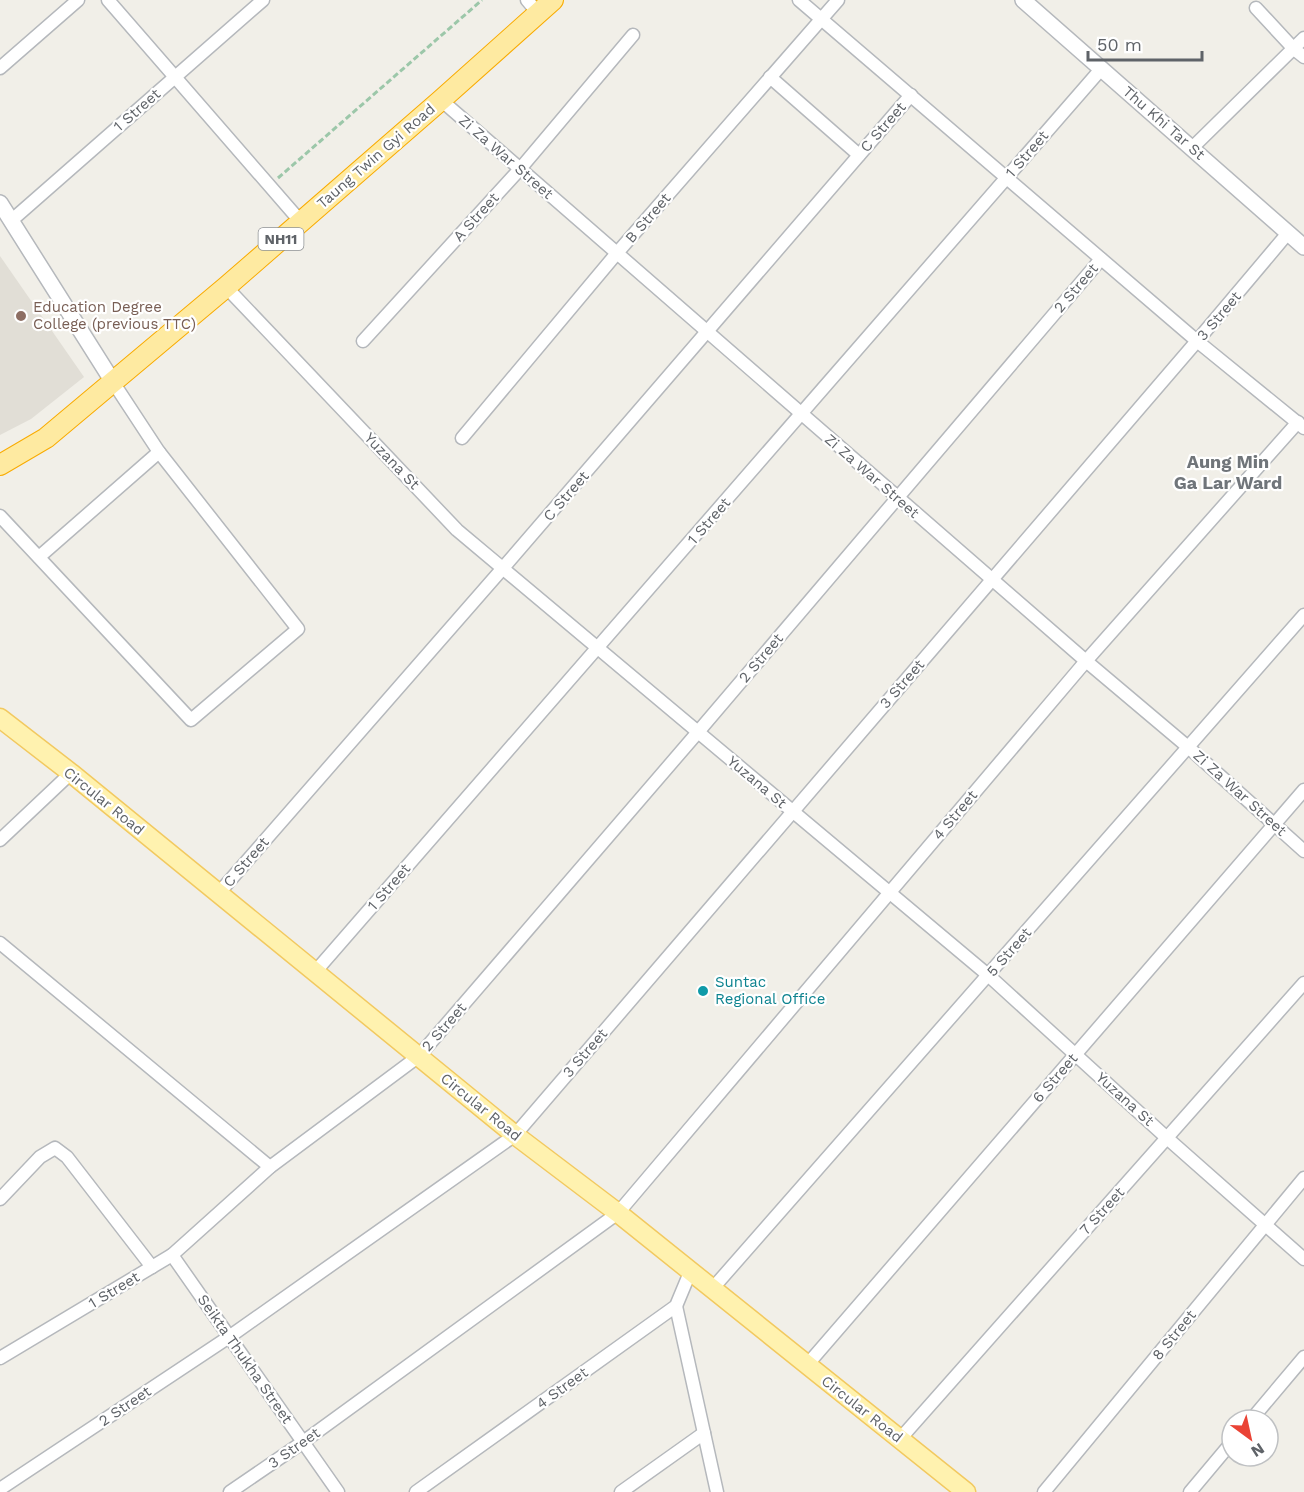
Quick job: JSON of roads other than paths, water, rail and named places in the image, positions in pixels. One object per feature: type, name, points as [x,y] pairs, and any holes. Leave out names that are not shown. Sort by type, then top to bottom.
[{"type":"highway","name":"Taung Twin Gyi Road","points":[[0,465],[46,438],[226,287],[441,100],[539,4]]},
{"type":"main road","name":"Circular Road","points":[[0,718],[71,773],[515,1135],[691,1270],[900,1439],[959,1490]]},
{"type":"street","points":[[0,68],[78,0]]},
{"type":"street","points":[[108,0],[301,222]]},
{"type":"street","name":"1 Street","points":[[12,220],[263,0]]},
{"type":"street","points":[[799,0],[1197,341],[1301,425]]},
{"type":"street","name":"B Street","points":[[462,438],[617,253],[837,0]]},
{"type":"street","name":"Thu Khi Tar St","points":[[1023,0],[1304,247]]},
{"type":"street","points":[[1256,8],[1299,53]]},
{"type":"street","name":"A Street","points":[[363,341],[520,169],[633,35]]},
{"type":"street","points":[[1192,148],[1299,53],[1304,38]]},
{"type":"street","name":"1 Street","points":[[315,972],[1102,68]]},
{"type":"street","points":[[770,77],[859,155]]},
{"type":"street","name":"C Street","points":[[218,894],[503,568],[910,95]]},
{"type":"street","name":"Zi Za War Street","points":[[441,100],[1188,747],[1304,851]]},
{"type":"street","points":[[0,203],[112,382],[159,452],[298,629],[191,720],[0,516]]},
{"type":"street","name":"3 Street","points":[[515,1135],[1288,233]]},
{"type":"street","name":"2 Street","points":[[419,1056],[1101,259]]},
{"type":"street","name":"Yuzana St","points":[[226,287],[457,530],[988,975],[1304,1259]]},
{"type":"street","name":"4 Street","points":[[618,1213],[1086,661],[1301,425]]},
{"type":"street","points":[[39,557],[159,452]]},
{"type":"street","name":"5 Street","points":[[713,1288],[1304,615]]},
{"type":"street","points":[[0,840],[71,773]]},
{"type":"street","name":"6 Street","points":[[807,1365],[1304,790]]},
{"type":"street","points":[[0,943],[270,1167]]},
{"type":"street","name":"7 Street","points":[[900,1439],[1304,983]]},
{"type":"street","name":"1 Street","points":[[0,1358],[172,1255],[270,1167],[419,1056]]},
{"type":"street","name":"2 Street","points":[[0,1489],[229,1336],[515,1135]]},
{"type":"street","points":[[0,1199],[40,1156],[55,1148],[68,1157],[152,1267]]},
{"type":"street","name":"8 Street","points":[[1044,1492],[1304,1178]]},
{"type":"street","name":"3 Street","points":[[230,1492],[303,1443],[618,1213]]},
{"type":"street","name":"Seikta Thukha Street","points":[[172,1255],[338,1492]]},
{"type":"street","points":[[691,1270],[676,1306],[717,1492]]},
{"type":"street","name":"4 Street","points":[[416,1492],[676,1306]]},
{"type":"street","points":[[1261,1408],[1304,1357]]},
{"type":"street","points":[[621,1492],[704,1433]]},
{"type":"street","points":[[1190,1492],[1220,1456]]},
{"type":"place","name":"Education Degree College (previous TTC)","points":[[21,316]]},
{"type":"place","name":"Suntac Regional Office","points":[[703,991]]},
{"type":"district","name":"Aung Min Ga Lar Ward","points":[[1228,471]]}]
